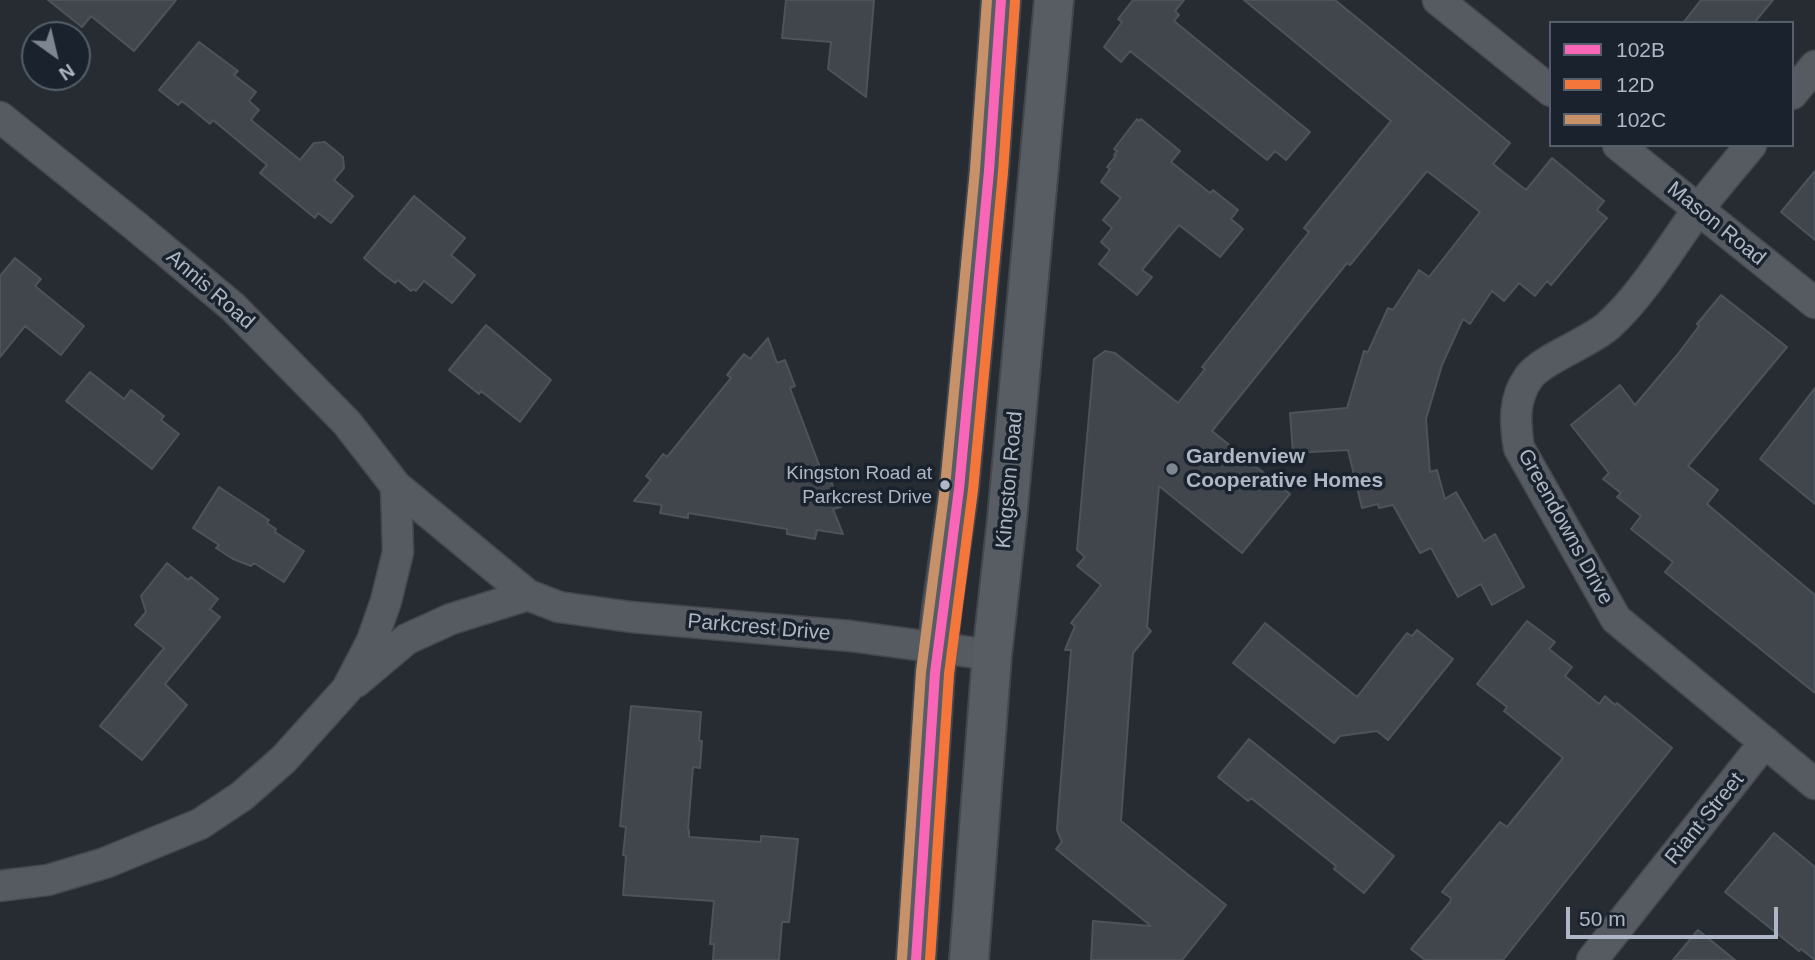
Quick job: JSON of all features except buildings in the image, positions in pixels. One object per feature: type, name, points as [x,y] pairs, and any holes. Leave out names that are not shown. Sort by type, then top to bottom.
[{"type":"main road","points":[[916,960],[942,607],[959,489],[989,171],[1001,0]]},
{"type":"main road","name":"Kingston Road","points":[[969,960],[992,655],[1054,0]]},
{"type":"main road","points":[[959,489],[987,514],[1006,519]]},
{"type":"street","points":[[1438,0],[1549,89]]},
{"type":"street","points":[[1794,92],[1815,66]]},
{"type":"street","name":"Annis Road","points":[[0,117],[233,307],[347,423],[396,486]]},
{"type":"street","name":"Mason Road","points":[[1620,147],[1815,303]]},
{"type":"street","name":"Greendowns Drive","points":[[1749,147],[1609,325],[1582,345],[1551,360],[1531,374],[1521,389],[1517,402],[1516,433],[1519,448],[1616,619],[1815,784]]},
{"type":"street","points":[[347,689],[372,641],[398,552],[396,486]]},
{"type":"street","name":"Parkcrest Drive","points":[[396,486],[528,595],[559,607],[631,617],[850,636],[992,655]]},
{"type":"street","points":[[0,886],[48,880],[106,863],[200,824],[242,796],[284,759],[347,689],[407,639],[451,620],[528,595]]},
{"type":"street","name":"Riant Street","points":[[1592,960],[1765,742]]},
{"type":"transit line","name":"102C","points":[[902,959],[921,672],[945,487],[975,170],[987,0]]},
{"type":"transit line","name":"102B","points":[[916,960],[935,673],[959,489],[989,171],[1001,0]]},
{"type":"transit line","name":"12D","points":[[930,960],[949,674],[973,490],[1003,172],[1015,1]]},
{"type":"place","name":"Gardenview Cooperative Homes","points":[[1172,469]]},
{"type":"place","name":"Kingston Road at Parkcrest Drive","points":[[945,485]]}]
